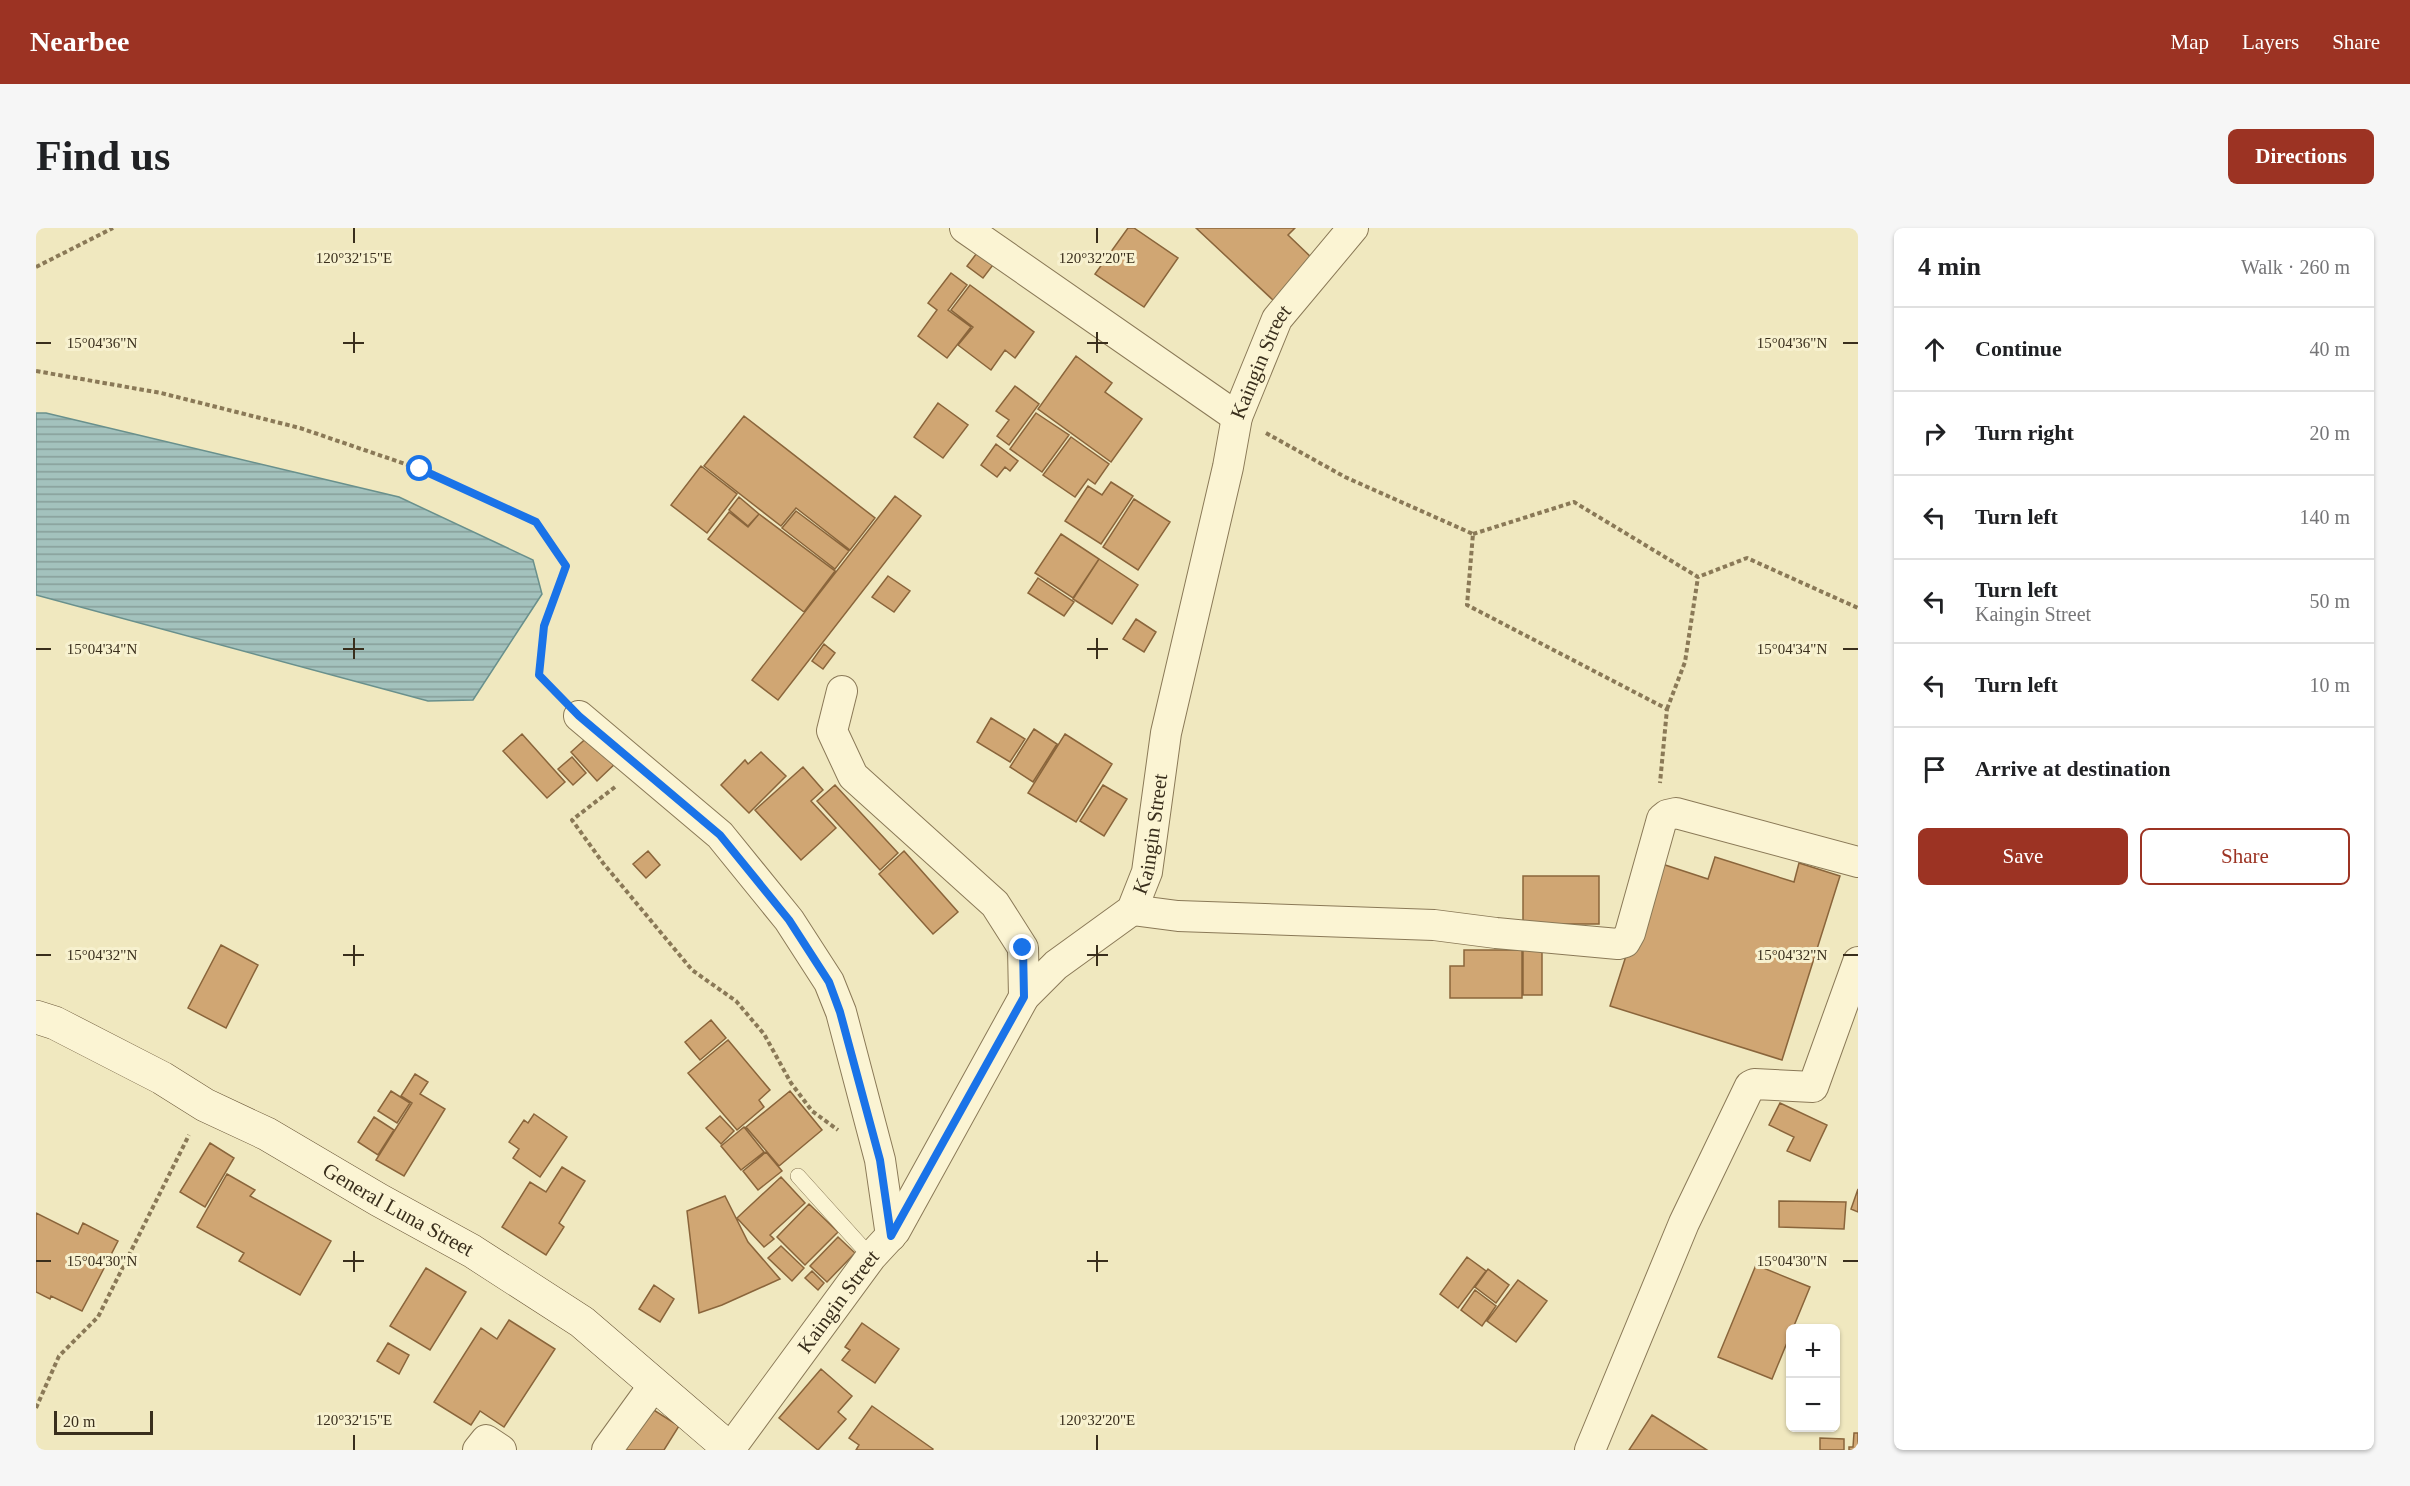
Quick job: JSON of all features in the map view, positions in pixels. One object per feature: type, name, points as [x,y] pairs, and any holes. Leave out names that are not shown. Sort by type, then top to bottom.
[{"type":"street","points":[[965,228],[1237,417]]},
{"type":"street","name":"Kaingin Street","points":[[730,1449],[881,1246],[1024,997],[1056,965],[1132,910],[1147,872],[1166,733],[1228,467],[1237,417],[1277,320],[1353,228]]},
{"type":"street","points":[[842,692],[832,731],[853,776],[919,838],[974,883],[995,904],[1023,948],[1024,997]]},
{"type":"street","points":[[579,716],[720,835],[789,920],[829,982],[840,1012],[880,1160],[881,1246]]},
{"type":"street","points":[[1132,910],[1190,917],[1434,925],[1618,944],[1625,942],[1630,933],[1662,819],[1667,815],[1676,813],[1858,862]]},
{"type":"street","points":[[1590,1450],[1684,1223],[1750,1086],[1754,1084],[1813,1088],[1858,962]]},
{"type":"street","name":"General Luna Street","points":[[36,1017],[55,1023],[152,1073],[206,1105],[267,1134],[379,1200],[472,1251],[582,1322],[730,1449]]},
{"type":"street","points":[[607,1450],[654,1385]]},
{"type":"street","points":[[478,1450],[486,1440],[501,1450]]},
{"type":"lane","points":[[798,1176],[881,1246]]},
{"type":"path","points":[[36,267],[113,228]]},
{"type":"path","points":[[36,370],[161,393],[300,428],[420,469],[536,522],[566,566],[544,626],[539,675],[579,716]]},
{"type":"path","points":[[1237,417],[1345,477],[1473,534],[1574,502],[1698,577]]},
{"type":"path","points":[[1473,534],[1467,605],[1667,708]]},
{"type":"path","points":[[1698,577],[1747,558],[1858,608]]},
{"type":"path","points":[[1667,815],[1660,781],[1667,708],[1685,662],[1698,577]]},
{"type":"path","points":[[643,770],[617,785],[572,820],[603,863],[692,970],[736,1001],[764,1034],[791,1083],[812,1111],[880,1160]]},
{"type":"path","points":[[36,1408],[59,1356],[98,1317],[179,1153],[206,1105]]},
{"type":"water","points":[[36,413],[46,413],[399,497],[533,560],[542,594],[473,700],[428,701],[36,595]]},
{"type":"building","points":[[1128,228],[1134,228],[1178,258],[1144,307],[1095,274]]},
{"type":"building","points":[[1196,228],[1295,228],[1288,235],[1314,260],[1274,301]]},
{"type":"building","points":[[980,249],[996,261],[983,278],[967,266]]},
{"type":"building","points":[[951,273],[967,285],[948,310],[971,327],[947,358],[918,336],[937,310],[928,303]]},
{"type":"building","points":[[970,285],[1034,332],[1015,358],[1005,350],[991,370],[958,345],[973,327],[951,310]]},
{"type":"building","points":[[1076,356],[1112,383],[1105,392],[1142,419],[1111,462],[1038,409]]},
{"type":"building","points":[[1015,386],[1039,404],[1009,445],[997,436],[1009,420],[996,411]]},
{"type":"building","points":[[938,403],[968,425],[943,458],[914,437]]},
{"type":"building","points":[[1036,413],[1069,435],[1042,472],[1010,449]]},
{"type":"building","points":[[744,416],[875,518],[850,550],[796,508],[781,526],[704,466]]},
{"type":"building","points":[[1071,437],[1109,464],[1095,484],[1088,479],[1075,497],[1043,475]]},
{"type":"building","points":[[996,444],[1018,461],[1010,471],[1005,467],[997,477],[981,465]]},
{"type":"building","points":[[701,466],[737,494],[707,533],[671,505]]},
{"type":"building","points":[[1111,482],[1133,496],[1101,544],[1065,521],[1088,486],[1102,495]]},
{"type":"building","points":[[895,496],[921,516],[778,700],[752,680]]},
{"type":"building","points":[[739,497],[759,514],[748,526],[729,510]]},
{"type":"building","points":[[1134,499],[1170,522],[1138,570],[1103,547]]},
{"type":"building","points":[[796,511],[849,551],[835,569],[782,528]]},
{"type":"building","points":[[729,512],[748,527],[759,514],[835,571],[804,612],[708,539]]},
{"type":"building","points":[[1061,534],[1099,559],[1073,598],[1035,573]]},
{"type":"building","points":[[1099,559],[1138,585],[1112,624],[1073,599]]},
{"type":"building","points":[[888,576],[910,591],[894,612],[872,597]]},
{"type":"building","points":[[1038,578],[1074,602],[1064,616],[1028,593]]},
{"type":"building","points":[[1136,619],[1156,632],[1144,652],[1123,639]]},
{"type":"building","points":[[824,644],[835,653],[823,669],[812,661]]},
{"type":"building","points":[[991,718],[1025,739],[1010,762],[977,742]]},
{"type":"building","points":[[1034,729],[1057,744],[1033,782],[1010,767]]},
{"type":"building","points":[[592,733],[618,761],[597,781],[571,752]]},
{"type":"building","points":[[522,734],[565,782],[547,798],[503,751]]},
{"type":"building","points":[[1065,734],[1112,764],[1076,822],[1028,793]]},
{"type":"building","points":[[761,752],[786,776],[749,813],[721,785],[745,760],[748,764]]},
{"type":"building","points":[[572,757],[586,773],[573,785],[558,769]]},
{"type":"building","points":[[803,767],[823,790],[811,801],[836,828],[801,860],[755,810]]},
{"type":"building","points":[[835,785],[898,853],[880,870],[817,801]]},
{"type":"building","points":[[1103,785],[1127,799],[1104,836],[1080,821]]},
{"type":"building","points":[[648,851],[660,865],[646,878],[633,864]]},
{"type":"building","points":[[904,851],[958,912],[933,934],[879,874]]},
{"type":"building","points":[[1715,857],[1794,882],[1799,863],[1840,876],[1782,1060],[1610,1006],[1656,862],[1708,879]]},
{"type":"building","points":[[1523,876],[1599,876],[1599,924],[1523,924]]},
{"type":"building","points":[[1542,939],[1542,995],[1523,995],[1523,949]]},
{"type":"building","points":[[221,945],[258,965],[226,1028],[188,1008]]},
{"type":"building","points":[[1464,950],[1522,950],[1522,998],[1450,998],[1450,966],[1464,966]]},
{"type":"building","points":[[711,1020],[726,1038],[700,1060],[685,1042]]},
{"type":"building","points":[[728,1040],[770,1090],[759,1100],[764,1107],[737,1130],[688,1073]]},
{"type":"building","points":[[415,1074],[428,1082],[420,1094],[445,1109],[404,1176],[376,1160],[412,1103],[401,1096]]},
{"type":"building","points":[[391,1091],[410,1103],[397,1123],[378,1111]]},
{"type":"building","points":[[790,1091],[822,1130],[779,1166],[746,1127]]},
{"type":"building","points":[[1780,1103],[1827,1125],[1810,1161],[1787,1151],[1794,1137],[1769,1125]]},
{"type":"building","points":[[534,1114],[567,1137],[540,1177],[513,1158],[519,1149],[509,1142],[524,1120],[528,1123]]},
{"type":"building","points":[[720,1116],[734,1131],[721,1144],[706,1128]]},
{"type":"building","points":[[374,1117],[394,1130],[378,1155],[358,1142]]},
{"type":"building","points":[[744,1127],[764,1152],[741,1170],[721,1146]]},
{"type":"building","points":[[210,1143],[234,1158],[205,1207],[180,1192]]},
{"type":"building","points":[[766,1152],[782,1171],[758,1190],[743,1171]]},
{"type":"building","points":[[562,1167],[585,1181],[559,1223],[564,1227],[546,1255],[502,1227],[530,1182],[546,1192]]},
{"type":"building","points":[[227,1174],[255,1190],[250,1196],[331,1241],[300,1295],[239,1261],[244,1253],[197,1227]]},
{"type":"building","points":[[781,1177],[805,1203],[770,1235],[774,1239],[764,1247],[737,1218]]},
{"type":"building","points":[[1858,1189],[1858,1212],[1851,1209]]},
{"type":"building","points":[[725,1196],[748,1242],[780,1279],[699,1313],[687,1211]]},
{"type":"building","points":[[1779,1201],[1846,1202],[1844,1229],[1779,1227]]},
{"type":"building","points":[[809,1204],[838,1232],[805,1265],[777,1237]]},
{"type":"building","points":[[36,1213],[78,1234],[83,1223],[118,1241],[82,1311],[51,1296],[50,1299],[36,1292]]},
{"type":"building","points":[[838,1237],[855,1253],[827,1282],[810,1266]]},
{"type":"building","points":[[781,1246],[804,1268],[792,1281],[768,1258]]},
{"type":"building","points":[[1467,1257],[1486,1271],[1458,1308],[1440,1294]]},
{"type":"building","points":[[1756,1265],[1810,1287],[1795,1324],[1786,1324],[1786,1345],[1772,1379],[1718,1357]]},
{"type":"building","points":[[426,1268],[466,1292],[430,1350],[390,1326]]},
{"type":"building","points":[[1488,1269],[1509,1285],[1496,1303],[1475,1287]]},
{"type":"building","points":[[812,1271],[824,1283],[818,1290],[805,1278]]},
{"type":"building","points":[[1518,1280],[1547,1301],[1516,1342],[1487,1321]]},
{"type":"building","points":[[654,1285],[674,1299],[660,1322],[639,1309]]},
{"type":"building","points":[[1475,1290],[1496,1306],[1482,1326],[1461,1310]]},
{"type":"building","points":[[509,1320],[555,1349],[504,1427],[480,1411],[471,1425],[434,1402],[481,1328],[497,1339]]},
{"type":"building","points":[[862,1323],[899,1349],[875,1383],[842,1360],[850,1350],[845,1347]]},
{"type":"building","points":[[388,1343],[409,1355],[399,1374],[377,1361]]},
{"type":"building","points":[[821,1369],[852,1396],[838,1412],[846,1419],[818,1450],[779,1418]]},
{"type":"building","points":[[872,1406],[933,1449],[856,1450],[859,1445],[849,1438]]},
{"type":"building","points":[[649,1407],[679,1426],[664,1450],[622,1450]]},
{"type":"building","points":[[1652,1415],[1707,1450],[1629,1450]]},
{"type":"building","points":[[1854,1433],[1858,1433],[1858,1450],[1849,1450],[1849,1447],[1853,1447]]},
{"type":"building","points":[[1820,1438],[1844,1439],[1844,1450],[1820,1450]]},
{"type":"route","points":[[420,469],[536,522],[566,566],[544,626],[539,675],[579,716],[720,835],[789,920],[829,982],[840,1012],[880,1160],[891,1236],[1024,997],[1023,948]]}]
